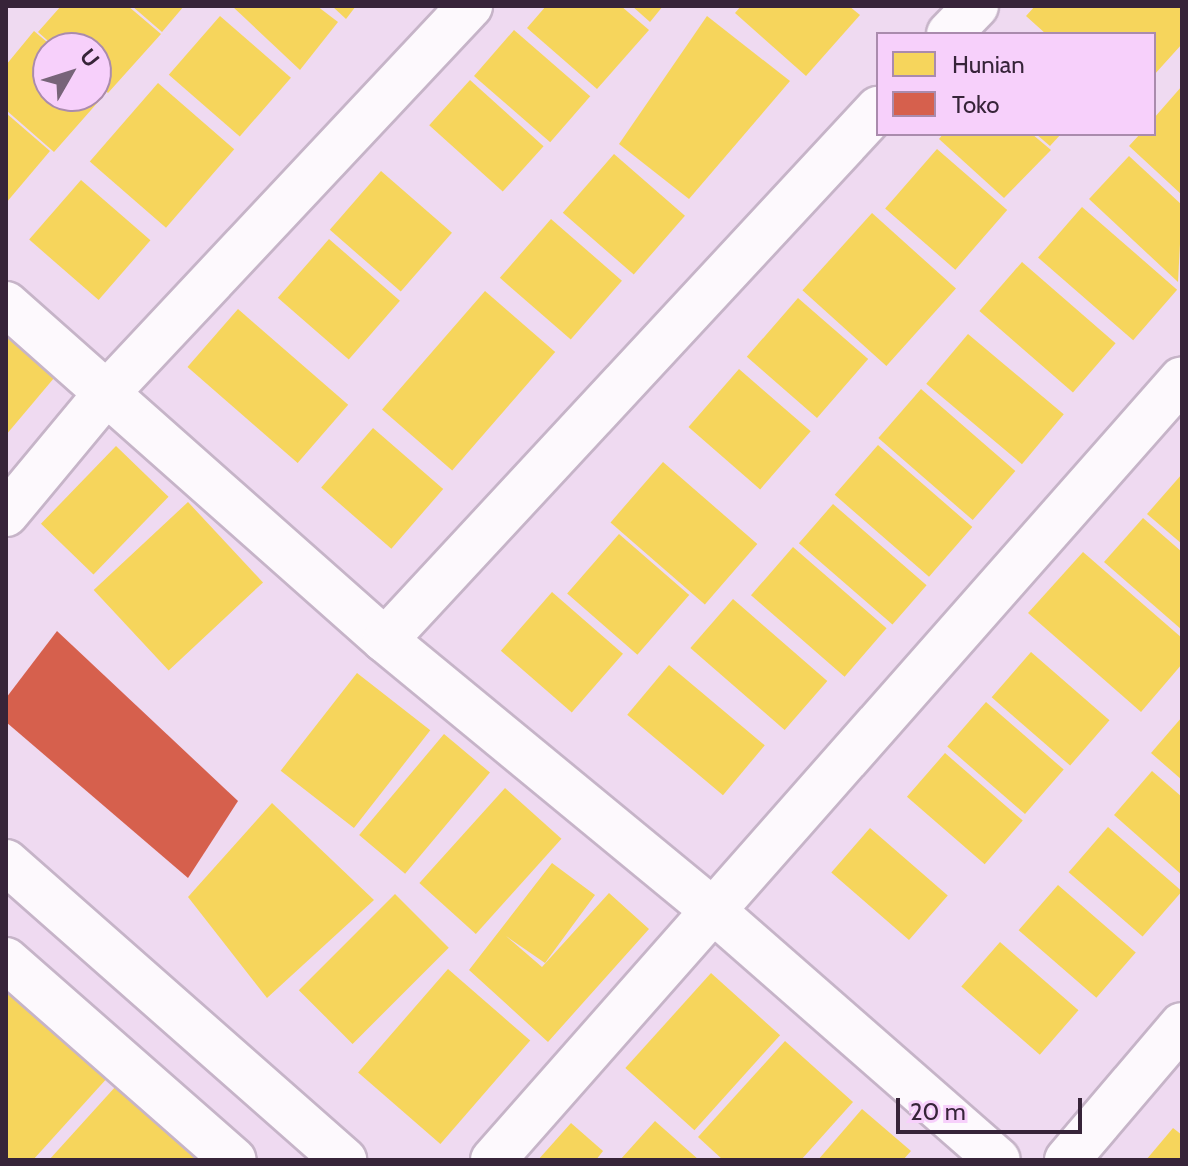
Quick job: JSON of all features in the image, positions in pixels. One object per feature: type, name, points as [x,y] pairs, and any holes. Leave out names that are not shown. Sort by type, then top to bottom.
[{"type":"street","points":[[6,514],[104,396],[470,6]]},
{"type":"street","points":[[951,32],[976,6]]},
{"type":"street","points":[[385,640],[876,111]]},
{"type":"street","points":[[6,304],[104,396],[385,640],[717,914],[998,1160]]},
{"type":"street","points":[[493,1160],[717,914],[1182,379]]},
{"type":"street","points":[[6,862],[344,1160]]},
{"type":"street","points":[[6,960],[234,1160]]},
{"type":"street","points":[[1067,1160],[1182,1025]]},
{"type":"building: Hunian","points":[[61,6],[128,6],[161,34],[112,89],[112,32],[38,32]]},
{"type":"building: Hunian","points":[[132,6],[184,6],[162,32]]},
{"type":"building: Hunian","points":[[232,6],[317,6],[338,22],[300,70]]},
{"type":"building: Hunian","points":[[332,6],[356,6],[346,19]]},
{"type":"building: Hunian","points":[[546,6],[621,6],[649,30],[597,89],[527,28]]},
{"type":"building: Hunian","points":[[632,6],[663,6],[650,22]]},
{"type":"building: Hunian","points":[[741,6],[849,6],[860,15],[806,76],[735,13]]},
{"type":"building: Hunian","points":[[1035,6],[1182,6],[1182,44],[1156,73],[1156,32],[1044,32],[1026,16]]},
{"type":"building: Hunian","points":[[220,16],[291,78],[240,137],[169,75]]},
{"type":"building: Hunian","points":[[707,16],[790,81],[689,199],[619,144]]},
{"type":"building: Hunian","points":[[514,30],[590,96],[550,142],[474,76]]},
{"type":"building: Hunian","points":[[32,33],[32,112],[89,112],[54,152],[6,110],[6,65]]},
{"type":"building: Hunian","points":[[470,80],[544,146],[503,192],[429,125]]},
{"type":"building: Hunian","points":[[158,83],[234,149],[166,228],[90,161]]},
{"type":"building: Hunian","points":[[1182,86],[1182,195],[1129,146],[1138,136],[1156,136],[1156,116]]},
{"type":"building: Hunian","points":[[6,113],[50,151],[6,203]]},
{"type":"building: Hunian","points":[[941,136],[1034,136],[1051,150],[1004,198],[939,139]]},
{"type":"building: Hunian","points":[[1038,136],[1059,136],[1050,146]]},
{"type":"building: Hunian","points":[[937,149],[1007,210],[955,270],[885,209]]},
{"type":"building: Hunian","points":[[614,154],[685,216],[634,275],[563,213]]},
{"type":"building: Hunian","points":[[1129,156],[1182,205],[1178,282],[1089,199]]},
{"type":"building: Hunian","points":[[381,171],[452,233],[401,292],[330,230]]},
{"type":"building: Hunian","points":[[81,180],[150,240],[99,300],[29,240]]},
{"type":"building: Hunian","points":[[1082,207],[1177,290],[1133,340],[1038,258]]},
{"type":"building: Hunian","points":[[872,213],[956,289],[886,366],[802,290]]},
{"type":"building: Hunian","points":[[551,219],[622,281],[571,340],[500,278]]},
{"type":"building: Hunian","points":[[329,239],[400,301],[349,360],[278,298]]},
{"type":"building: Hunian","points":[[1022,262],[1116,343],[1073,392],[979,311]]},
{"type":"building: Hunian","points":[[485,291],[555,352],[452,471],[382,409]]},
{"type":"building: Hunian","points":[[798,298],[868,359],[817,418],[747,357]]},
{"type":"building: Hunian","points":[[238,309],[348,405],[298,463],[187,367]]},
{"type":"building: Hunian","points":[[6,323],[65,365],[6,435]]},
{"type":"building: Hunian","points":[[968,334],[1064,414],[1022,464],[926,384]]},
{"type":"building: Hunian","points":[[739,369],[811,431],[760,489],[688,427]]},
{"type":"building: Hunian","points":[[921,389],[1015,471],[973,520],[878,438]]},
{"type":"building: Hunian","points":[[373,428],[443,489],[391,549],[321,488]]},
{"type":"building: Hunian","points":[[878,445],[972,527],[929,577],[835,495]]},
{"type":"building: Hunian","points":[[116,446],[169,497],[93,574],[41,524]]},
{"type":"building: Hunian","points":[[663,462],[757,544],[705,604],[611,522]]},
{"type":"building: Hunian","points":[[1182,474],[1182,544],[1147,514]]},
{"type":"building: Hunian","points":[[188,502],[263,582],[169,670],[94,590]]},
{"type":"building: Hunian","points":[[833,504],[927,585],[892,625],[799,543]]},
{"type":"building: Hunian","points":[[1143,518],[1182,552],[1182,630],[1104,562]]},
{"type":"building: Hunian","points":[[619,534],[689,595],[637,655],[567,594]]},
{"type":"building: Hunian","points":[[793,547],[887,628],[845,677],[751,595]]},
{"type":"building: Hunian","points":[[1083,552],[1182,638],[1182,664],[1141,712],[1028,613]]},
{"type":"building: Hunian","points":[[552,592],[623,654],[572,713],[501,651]]},
{"type":"building: Hunian","points":[[733,599],[827,681],[785,730],[690,648]]},
{"type":"building: Hunian","points":[[1031,652],[1109,720],[1070,766],[992,697]]},
{"type":"building: Hunian","points":[[669,665],[765,745],[723,795],[627,715]]},
{"type":"building: Hunian","points":[[357,673],[430,730],[354,828],[281,771]]},
{"type":"building: Hunian","points":[[986,702],[1064,770],[1025,814],[947,747]]},
{"type":"building: Hunian","points":[[1182,717],[1182,780],[1151,753]]},
{"type":"building: Hunian","points":[[444,734],[490,773],[405,874],[359,835]]},
{"type":"building: Hunian","points":[[945,753],[1023,821],[985,864],[907,797]]},
{"type":"building: Hunian","points":[[1152,771],[1182,797],[1182,875],[1114,815]]},
{"type":"building: Hunian","points":[[505,788],[561,839],[476,934],[419,883]]},
{"type":"building: Hunian","points":[[272,803],[374,900],[267,998],[188,897]]},
{"type":"building: Hunian","points":[[1108,827],[1182,891],[1143,937],[1069,872]]},
{"type":"building: Hunian","points":[[870,828],[948,896],[909,940],[831,873]]},
{"type":"building: Hunian","points":[[552,863],[595,895],[545,963],[506,936],[542,967],[609,893],[649,929],[548,1042],[469,970]]},
{"type":"building: Hunian","points":[[1058,885],[1136,953],[1096,998],[1019,930]]},
{"type":"building: Hunian","points":[[395,894],[449,948],[353,1044],[299,990]]},
{"type":"building: Hunian","points":[[1000,942],[1078,1010],[1040,1055],[961,987]]},
{"type":"building: Hunian","points":[[6,962],[119,1065],[33,1160],[6,1160]]},
{"type":"building: Hunian","points":[[448,969],[530,1041],[440,1144],[358,1072]]},
{"type":"building: Hunian","points":[[711,973],[780,1035],[694,1130],[625,1068]]},
{"type":"building: Hunian","points":[[785,1041],[853,1102],[801,1160],[723,1160],[698,1137]]},
{"type":"building: Hunian","points":[[116,1086],[197,1160],[49,1160]]},
{"type":"building: Hunian","points":[[862,1109],[911,1151],[903,1160],[818,1160]]},
{"type":"building: Hunian","points":[[655,1121],[699,1160],[620,1160]]},
{"type":"building: Hunian","points":[[571,1123],[603,1151],[596,1160],[538,1160]]},
{"type":"building: Hunian","points":[[1173,1128],[1182,1135],[1182,1160],[1146,1160]]},
{"type":"building: Toko","points":[[57,631],[238,801],[188,878],[6,722],[6,698]]}]
